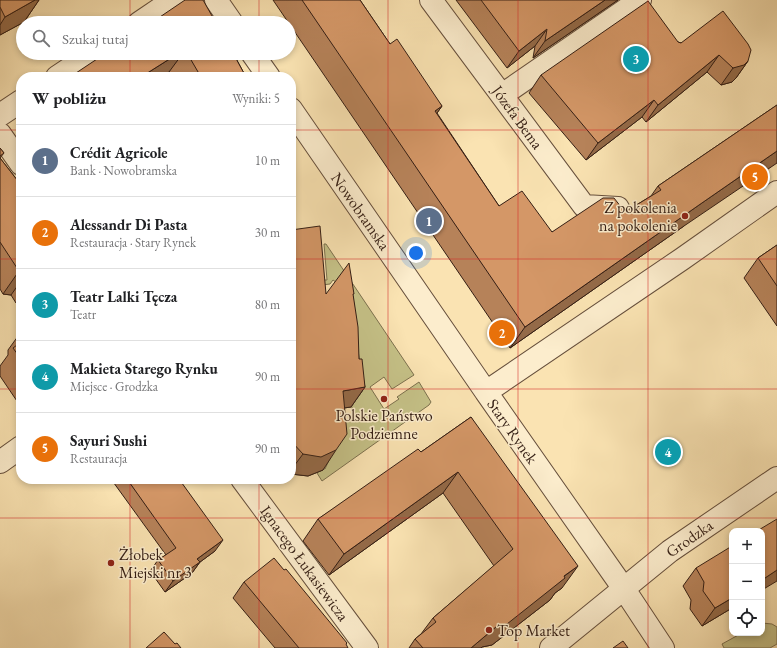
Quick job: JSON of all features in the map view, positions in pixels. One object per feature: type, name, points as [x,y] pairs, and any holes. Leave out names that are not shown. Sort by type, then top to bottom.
[{"type":"street","points":[[149,16],[173,0]]},
{"type":"street","points":[[216,0],[227,16]]},
{"type":"street","name":"Józefa Bema","points":[[431,0],[584,206],[618,208]]},
{"type":"street","points":[[502,96],[640,0]]},
{"type":"street","points":[[64,72],[82,60]]},
{"type":"street","points":[[257,60],[265,72]]},
{"type":"street","points":[[0,115],[16,104]]},
{"type":"street","name":"Nowobramska","points":[[296,116],[486,392]]},
{"type":"street","points":[[0,134],[16,157]]},
{"type":"street","name":"Stary Rynek","points":[[663,648],[624,589],[486,392],[685,257],[777,192]]},
{"type":"street","points":[[0,462],[16,451]]},
{"type":"street","name":"Grodzka","points":[[550,648],[670,551],[777,478]]},
{"type":"street","name":"Ignacego Łukasiewicza","points":[[246,484],[367,648]]},
{"type":"shaded area","points":[[324,244],[326,244],[414,375],[392,389],[384,377],[370,387],[384,409],[399,399],[397,397],[419,382],[431,402],[429,405],[322,481],[317,473],[322,468],[325,469],[330,458],[333,423],[353,420],[340,285],[333,280],[330,284],[313,286],[321,280],[327,280]]},
{"type":"shaded area","points":[[765,623],[772,624],[777,627],[777,644],[770,648],[724,648],[722,644],[737,636],[765,636]]},
{"type":"building","points":[[0,0],[35,0],[5,17],[0,7]]},
{"type":"building","points":[[185,0],[203,0],[212,16],[161,16]]},
{"type":"building","points":[[302,0],[360,0],[390,44],[397,39],[442,106],[435,111],[499,206],[522,191],[552,232],[603,198],[614,198],[625,212],[661,190],[658,186],[777,105],[777,151],[525,327]]},
{"type":"building","points":[[481,0],[605,0],[545,41],[547,29],[519,51]]},
{"type":"building","points":[[648,1],[678,42],[681,43],[723,11],[751,50],[748,61],[744,65],[733,68],[719,55],[658,105],[654,100],[598,143],[541,75]]},
{"type":"building","points":[[96,60],[168,60],[149,72],[78,72]]},
{"type":"building","points":[[191,60],[237,60],[243,72],[198,72]]},
{"type":"building","points":[[0,148],[4,153],[0,156]]},
{"type":"building","points":[[0,158],[16,179],[16,266],[0,242]]},
{"type":"building","points":[[320,226],[326,294],[349,263],[358,327],[359,359],[362,359],[365,387],[343,391],[347,434],[336,450],[321,457],[303,454],[296,446],[296,229]]},
{"type":"building","points":[[777,245],[777,286],[758,258]]},
{"type":"building","points":[[471,417],[578,566],[507,624],[497,626],[471,648],[423,648],[415,639],[436,622],[433,618],[513,549],[458,472],[344,554],[318,519],[418,449],[421,452]]},
{"type":"building","points":[[131,484],[183,484],[223,540],[197,559],[200,562],[173,581],[158,560],[176,548]]},
{"type":"building","points":[[777,519],[777,570],[765,578],[765,528],[762,528]]},
{"type":"building","points":[[729,548],[729,600],[715,608],[703,591],[704,582],[696,568]]},
{"type":"building","points":[[274,558],[284,570],[286,569],[347,643],[348,648],[299,648],[244,582]]},
{"type":"building","points":[[164,632],[181,648],[146,648]]},
{"type":"building","points":[[623,641],[628,648],[613,648]]},
{"type":"place","name":"Teatr Lalki Tęcza","points":[[636,59]]},
{"type":"place","name":"Sayuri Sushi","points":[[755,177]]},
{"type":"place","name":"Z pokolenia na pokolenie","points":[[685,216]]},
{"type":"place","name":"Crédit Agricole","points":[[429,221]]},
{"type":"place","name":"Alessandr Di Pasta","points":[[502,333]]},
{"type":"place","name":"Polskie Państwo Podziemne","points":[[384,399]]},
{"type":"place","name":"Makieta Starego Rynku","points":[[668,452]]},
{"type":"place","name":"Żłobek Miejski nr 3","points":[[111,563]]},
{"type":"place","name":"Top Market","points":[[489,630]]}]
